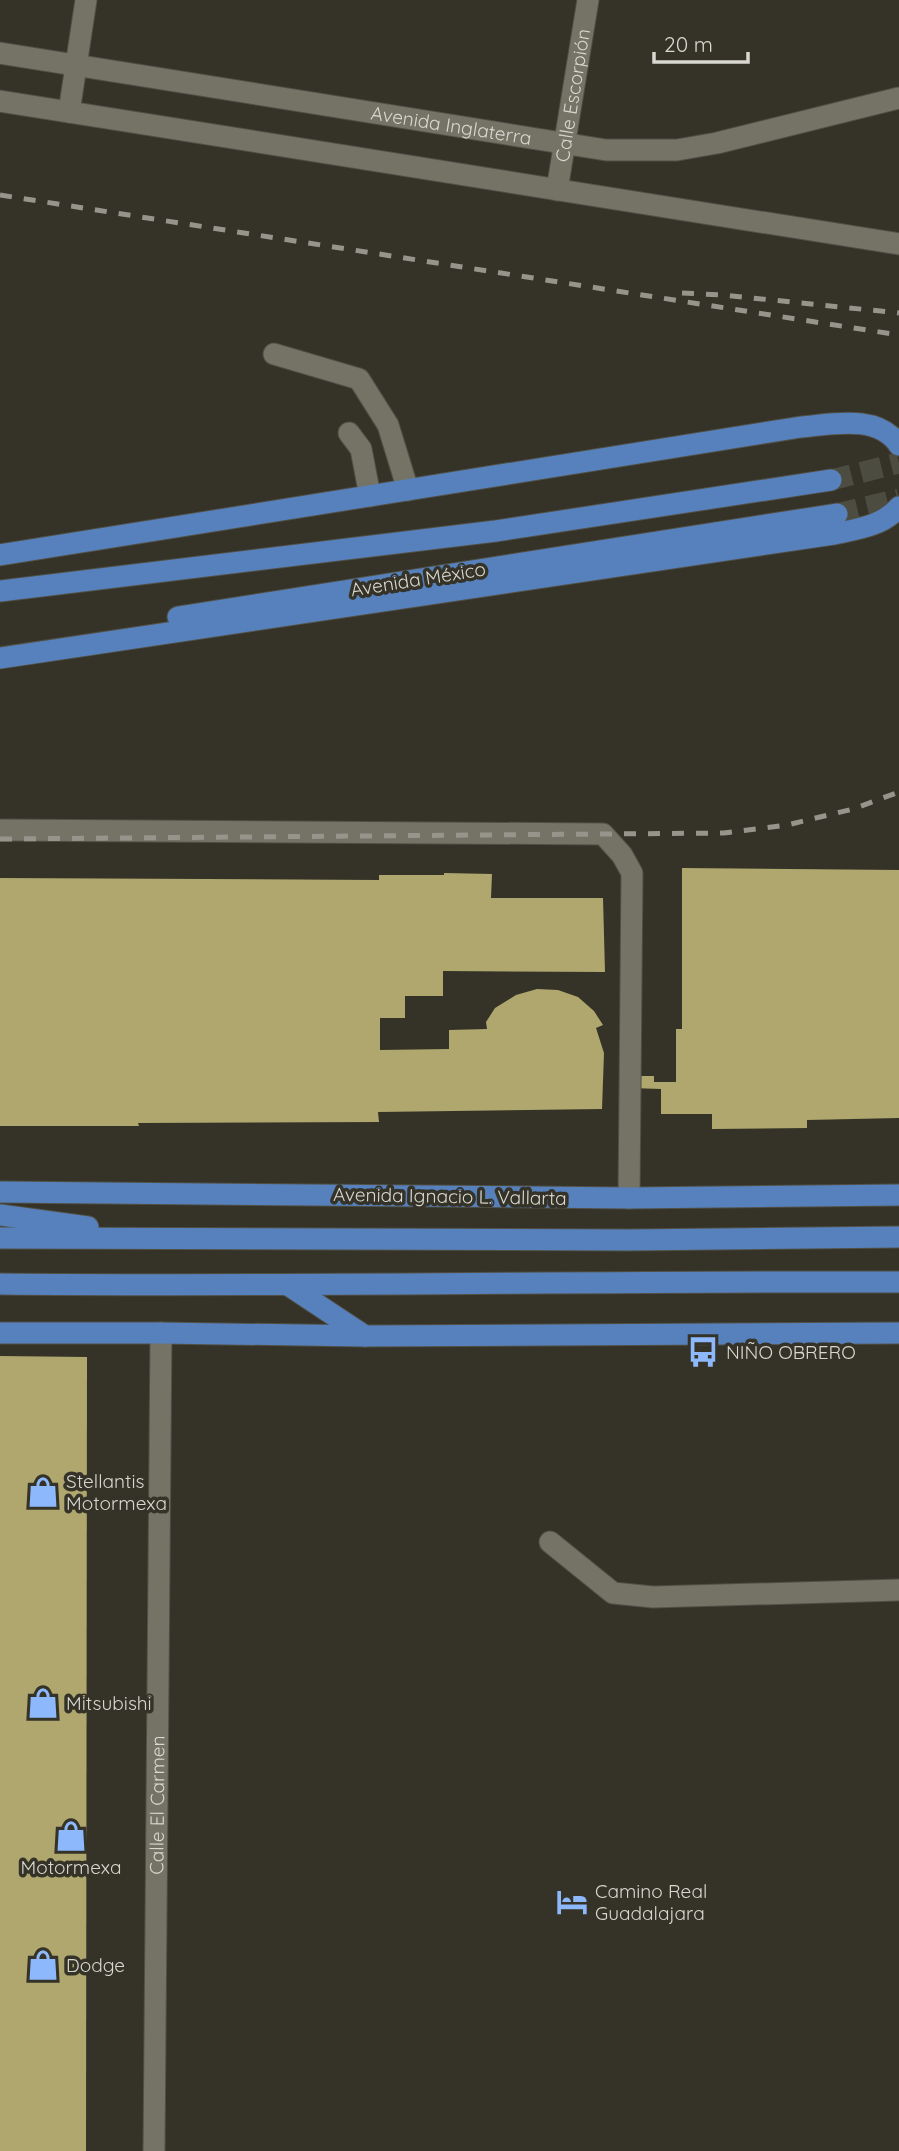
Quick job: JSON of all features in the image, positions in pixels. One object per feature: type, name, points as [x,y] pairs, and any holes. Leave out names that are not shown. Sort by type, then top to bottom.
[{"type":"main road","points":[[0,555],[801,427],[839,423],[868,424],[891,434],[899,445]]},
{"type":"main road","name":"Avenida México","points":[[0,591],[496,531],[831,480]]},
{"type":"main road","points":[[0,658],[834,534],[868,526],[891,516],[899,507]]},
{"type":"main road","name":"Avenida México","points":[[0,644],[837,514]]},
{"type":"main road","name":"Avenida Ignacio L. Vallarta","points":[[0,1192],[629,1198],[899,1195]]},
{"type":"main road","points":[[0,1215],[170,1238]]},
{"type":"main road","points":[[0,1238],[629,1240],[899,1237]]},
{"type":"main road","points":[[0,1284],[899,1282]]},
{"type":"main road","points":[[0,1293],[59,1285]]},
{"type":"main road","points":[[288,1285],[365,1336]]},
{"type":"main road","points":[[0,1333],[365,1336],[899,1333]]},
{"type":"street","points":[[69,112],[86,0]]},
{"type":"street","name":"Calle Escorpión","points":[[557,190],[588,0]]},
{"type":"street","name":"Avenida Inglaterra","points":[[0,53],[606,150],[677,150],[717,143],[899,99]]},
{"type":"street","points":[[0,101],[899,244]]},
{"type":"street","points":[[274,354],[359,379],[388,425],[408,490]]},
{"type":"street","points":[[349,433],[361,449],[370,496]]},
{"type":"street","points":[[0,830],[603,834],[622,855],[632,873],[629,1198]]},
{"type":"street","name":"Calle El Carmen","points":[[154,2151],[161,1333]]},
{"type":"street","points":[[551,1542],[614,1592],[653,1597],[899,1590]]},
{"type":"building","points":[[682,868],[899,870],[899,1118],[807,1120],[807,1128],[712,1129],[712,1114],[661,1114],[661,1089],[631,1088],[631,1076],[654,1076],[654,1082],[676,1082],[676,1029],[682,1029]]},
{"type":"building","points":[[492,874],[491,898],[603,898],[605,972],[443,971],[443,996],[405,996],[405,1018],[380,1018],[380,1050],[449,1049],[449,1030],[487,1029],[486,1022],[495,1008],[516,995],[537,989],[558,990],[578,997],[594,1011],[603,1025],[596,1028],[604,1053],[602,1109],[378,1112],[379,1122],[0,1126],[0,878],[379,880],[379,875]]},
{"type":"building","points":[[0,1356],[87,1357],[86,2151],[0,2151]]},
{"type":"tunnel","points":[[831,480],[899,463]]},
{"type":"tunnel","points":[[837,514],[899,499]]},
{"type":"railway","points":[[0,195],[899,335]]},
{"type":"railway","points":[[682,293],[899,313]]},
{"type":"railway","points":[[0,839],[724,833],[787,825],[853,809],[899,792]]},
{"type":"place","name":"NIÑO OBRERO","points":[[703,1352]]},
{"type":"place","name":"Stellantis Motormexa","points":[[43,1492]]},
{"type":"place","name":"Mitsubishi","points":[[43,1703]]},
{"type":"place","name":"Motormexa","points":[[71,1836]]},
{"type":"place","name":"Camino Real Guadalajara","points":[[572,1902]]},
{"type":"place","name":"Dodge","points":[[43,1965]]}]
